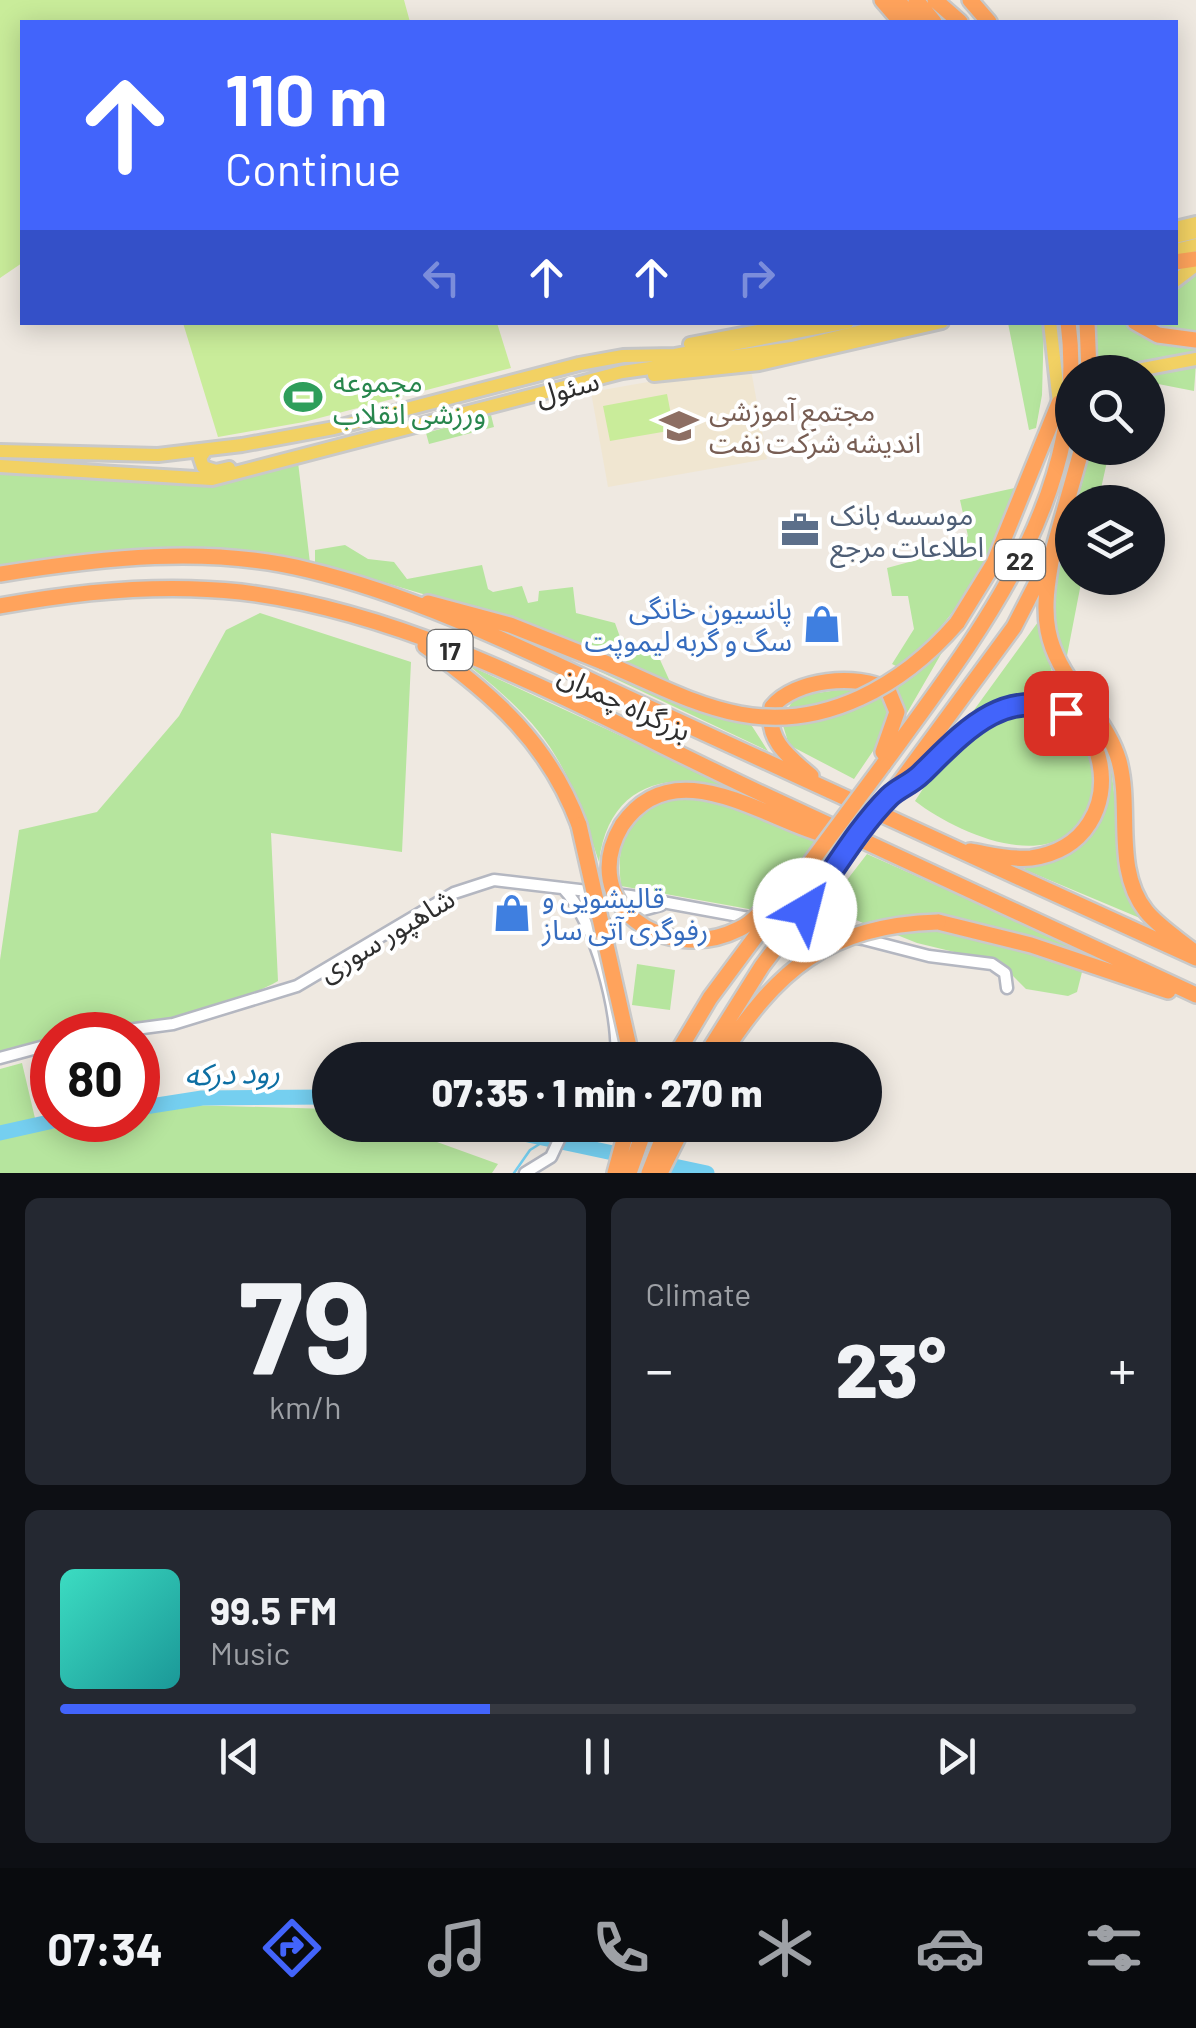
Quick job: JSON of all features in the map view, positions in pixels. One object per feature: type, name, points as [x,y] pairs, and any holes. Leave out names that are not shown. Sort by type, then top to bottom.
[{"type":"highway","points":[[882,0],[899,20]]},
{"type":"highway","points":[[897,0],[915,20]]},
{"type":"highway","points":[[916,0],[932,20]]},
{"type":"highway","points":[[935,0],[959,20]]},
{"type":"highway","points":[[967,0],[987,20]]},
{"type":"highway","points":[[1086,325],[1088,355]]},
{"type":"highway","points":[[1140,325],[1158,335],[1196,340]]},
{"type":"highway","points":[[1066,355],[1069,330]]},
{"type":"highway","name":"22","points":[[684,1042],[710,998],[883,765],[1001,596],[1033,534],[1056,466],[1068,410],[1069,330]]},
{"type":"highway","points":[[404,601],[461,610],[721,709],[758,716],[842,706],[894,681],[918,664],[957,623],[994,563],[1055,413]]},
{"type":"highway","name":"22","points":[[714,1042],[762,966],[1014,627],[1053,551],[1077,465]]},
{"type":"highway","points":[[1053,551],[1045,594],[1048,642],[1060,668],[1107,732],[1119,760],[1126,854],[1136,895],[1146,912],[1196,956]]},
{"type":"highway","name":"بزرگراه چمران","points":[[0,574],[79,562],[204,558],[310,570],[404,601],[552,662],[951,848],[1196,956]]},
{"type":"highway","name":"بزرگراه چمران","points":[[0,606],[92,592],[183,588],[288,600],[405,632],[553,696],[1196,997]]},
{"type":"highway","points":[[405,632],[486,689],[556,772],[579,825],[628,1042]]},
{"type":"highway","points":[[825,789],[778,745],[770,719],[772,707],[794,690],[837,682],[872,683],[890,692],[898,712],[892,733],[862,792]]},
{"type":"highway","points":[[890,796],[914,781],[962,732],[1006,707],[1050,706],[1079,723],[1099,756],[1103,781],[1100,805],[1084,828],[1061,846],[1034,857],[951,848]]},
{"type":"highway","points":[[814,856],[740,929],[704,940],[672,940],[646,930],[628,914],[617,896],[610,858],[622,825],[658,796],[690,790],[754,805],[820,835],[867,844]]},
{"type":"highway","points":[[732,1042],[776,982],[822,947],[878,927],[938,922],[1031,944],[1196,997]]},
{"type":"highway","points":[[615,1173],[623,1142]]},
{"type":"highway","points":[[629,1173],[640,1142]]},
{"type":"highway","points":[[650,1173],[662,1142]]},
{"type":"highway","points":[[660,1173],[676,1142]]},
{"type":"main road","points":[[623,356],[790,325]]},
{"type":"main road","name":"سئول","points":[[0,451],[143,455],[206,450],[324,430],[623,356],[675,355],[870,325]]},
{"type":"main road","points":[[622,372],[669,376],[760,364],[929,325]]},
{"type":"main road","points":[[1050,325],[1055,367]]},
{"type":"main road","name":"سئول","points":[[0,466],[196,480],[268,465],[622,372],[736,358],[842,328]]},
{"type":"main road","points":[[1165,365],[1196,359]]},
{"type":"main road","points":[[206,450],[200,461],[210,470],[250,463],[268,465]]},
{"type":"street","name":"شاهپور سوری","points":[[160,1026],[298,986],[476,882],[494,880],[613,893],[863,939],[929,956],[998,966],[1005,973],[1006,988]]},
{"type":"street","points":[[563,888],[582,912],[598,955],[616,1042]]},
{"type":"street","points":[[598,955],[600,921],[605,902],[613,893]]},
{"type":"street","points":[[598,955],[607,928],[638,903],[630,896]]},
{"type":"street","points":[[632,911],[667,904]]},
{"type":"street","points":[[0,1058],[30,1050]]},
{"type":"street","points":[[525,1173],[551,1157],[558,1142]]},
{"type":"shaded area","name":"مجتمع آموزشی اندیشه شرکت نفت","points":[[750,364],[767,459],[608,487],[591,392]]},
{"type":"green space","points":[[0,0],[404,0],[409,20],[20,20],[20,264],[0,278]]},
{"type":"green space","points":[[1196,268],[1196,337],[1180,337],[1146,325],[1178,325],[1178,282]]},
{"type":"green space","name":"مجموعه ورزشی انقلاب","points":[[184,325],[498,325],[511,368],[304,422],[218,437]]},
{"type":"green space","points":[[1008,325],[1044,325],[1042,395],[1036,428],[1029,430]]},
{"type":"green space","points":[[1094,325],[1136,325],[1196,344],[1196,351],[1165,360],[1165,355],[1095,355]]},
{"type":"green space","points":[[1196,363],[1194,391],[1165,385],[1165,369]]},
{"type":"green space","points":[[667,394],[674,430],[610,441],[603,406]]},
{"type":"green space","points":[[491,415],[494,427],[429,444],[426,433]]},
{"type":"green space","points":[[298,462],[310,563],[165,549],[65,556],[0,567],[0,472],[184,483],[258,474]]},
{"type":"green space","points":[[1087,465],[1106,465],[1102,485],[1081,485]]},
{"type":"green space","points":[[1019,487],[984,563],[957,606],[900,668],[892,664],[914,629],[908,596],[892,596],[887,568],[957,549],[968,536],[960,500]]},
{"type":"green space","points":[[345,545],[368,559],[394,562],[407,579],[482,565],[488,589],[493,592],[522,586],[528,603],[538,601],[539,591],[573,587],[576,613],[615,623],[620,637],[656,651],[672,686],[496,618],[315,565],[315,550]]},
{"type":"green space","points":[[1055,572],[1055,595],[1079,595],[1065,666],[1053,628]]},
{"type":"green space","points":[[260,613],[411,662],[402,852],[271,833],[278,981],[229,1002],[160,1021],[160,1012],[30,1012],[30,1044],[0,1052],[0,960],[19,830],[97,812],[179,716],[226,630]]},
{"type":"green space","points":[[1038,622],[1052,672],[1109,748],[1121,855],[1147,921],[1023,869],[1072,845],[1096,821],[1104,806],[1108,770],[1093,732],[1049,702],[966,721]]},
{"type":"green space","points":[[516,632],[720,717],[750,723],[768,751]]},
{"type":"green space","points":[[952,635],[907,713],[892,690]]},
{"type":"green space","points":[[468,665],[740,793],[691,782],[668,782],[648,788],[630,798],[616,814],[605,835],[599,862],[577,799],[553,751],[519,710]]},
{"type":"green space","points":[[866,686],[890,701],[890,726],[854,779],[789,745],[781,719],[796,696]]},
{"type":"green space","points":[[1028,708],[1072,721],[1089,753],[1094,772],[1092,794],[1074,829],[1055,841],[1033,846],[1008,844],[957,826],[915,801],[962,741],[991,721]]},
{"type":"green space","points":[[707,793],[821,838],[765,912],[621,886],[622,844],[638,817],[667,801]]},
{"type":"green space","points":[[867,854],[1107,961],[1101,965],[968,920],[895,917],[865,924],[850,917],[820,915]]},
{"type":"green space","points":[[952,929],[1083,968],[1077,992],[1068,996],[1026,989],[1000,963],[917,943],[887,931]]},
{"type":"green space","points":[[637,964],[675,970],[670,1010],[632,1005]]},
{"type":"green space","points":[[22,1063],[30,1097],[30,1142],[160,1142],[160,1110],[188,1105],[312,1108],[312,1142],[437,1142],[498,1164],[492,1173],[0,1173],[0,1069]]},
{"type":"waterway","name":"رود درکه","points":[[160,1105],[202,1098],[312,1097]]},
{"type":"waterway","name":"رود درکه","points":[[0,1133],[30,1126]]},
{"type":"waterway","points":[[514,1173],[530,1150],[543,1142]]},
{"type":"waterway","name":"رود درکه","points":[[562,1142],[707,1173]]},
{"type":"place","name":"مجموعه ورزشی انقلاب","points":[[303,397]]},
{"type":"place","name":"مجتمع آموزشی اندیشه شرکت نفت","points":[[679,426]]},
{"type":"place","name":"موسسه بانک اطلاعات مرجع","points":[[800,530]]},
{"type":"place","name":"پانسیون خانگی سگ و گربه لیموپت","points":[[822,624]]},
{"type":"place","name":"قالیشویی و رفوگری آتی ساز","points":[[512,913]]},
{"type":"route","points":[[805,910],[890,796],[914,781],[962,732],[997,711],[1016,705],[1050,706],[1066,713]]}]
